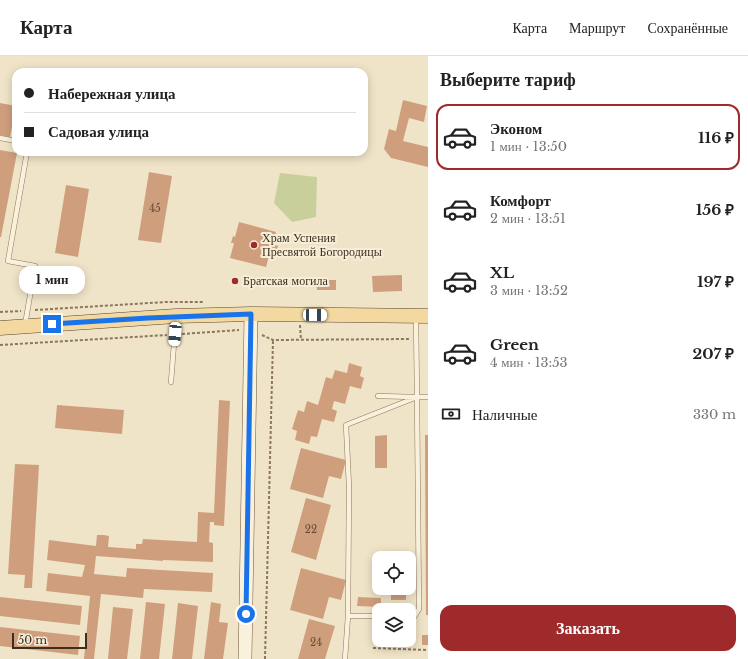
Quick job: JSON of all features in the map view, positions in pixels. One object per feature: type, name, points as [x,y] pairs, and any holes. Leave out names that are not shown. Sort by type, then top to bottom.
[{"type":"main road","points":[[0,328],[176,316],[251,314],[422,316]]},
{"type":"main road","points":[[246,659],[251,314]]},
{"type":"lane","points":[[0,138],[12,140]]},
{"type":"lane","points":[[25,326],[35,266],[8,261],[26,156]]},
{"type":"lane","points":[[171,382],[176,316]]},
{"type":"lane","points":[[416,614],[419,609],[416,339],[422,316]]},
{"type":"lane","points":[[378,396],[428,398]]},
{"type":"lane","points":[[345,659],[348,616],[349,486],[346,425],[417,397]]},
{"type":"lane","points":[[348,616],[372,616]]},
{"type":"path","points":[[0,345],[251,330],[273,340],[416,339]]},
{"type":"path","points":[[265,659],[273,340]]},
{"type":"path","points":[[374,648],[428,650]]},
{"type":"green space","points":[[280,173],[317,177],[316,217],[292,222],[274,203]]},
{"type":"building","points":[[403,100],[427,106],[424,122],[409,118],[403,141],[428,147],[428,167],[391,158],[384,149],[389,129],[396,131]]},
{"type":"building","points":[[0,103],[12,105],[12,127],[10,137],[0,135]]},
{"type":"building","points":[[0,150],[12,152],[12,156],[16,156],[0,237]]},
{"type":"building","points":[[149,172],[172,176],[161,243],[138,240]]},
{"type":"building","points":[[66,185],[89,189],[78,257],[55,253]]},
{"type":"building","name":"Храм Успения Пресвятой Богородицы","points":[[239,222],[276,232],[273,244],[278,246],[275,258],[269,256],[266,267],[230,258],[234,243],[231,243],[233,236],[235,237]]},
{"type":"building","points":[[402,275],[402,291],[373,292],[372,276]]},
{"type":"building","points":[[316,280],[336,280],[336,290],[317,290]]},
{"type":"building","points":[[349,363],[362,367],[360,376],[364,378],[361,389],[350,386],[345,404],[334,401],[332,409],[337,411],[334,422],[322,419],[317,437],[311,436],[309,444],[295,440],[297,431],[292,429],[298,410],[304,412],[307,401],[318,405],[326,377],[332,379],[335,370],[347,373]]},
{"type":"building","points":[[219,400],[230,401],[224,526],[214,525],[214,522],[210,522],[209,542],[213,543],[213,562],[163,561],[96,556],[94,574],[126,577],[127,568],[213,573],[212,592],[144,589],[143,598],[101,594],[94,659],[84,659],[90,596],[46,591],[48,573],[82,577],[85,565],[47,560],[49,540],[96,546],[97,535],[104,535],[109,536],[108,547],[136,549],[136,544],[142,544],[143,539],[197,542],[198,512],[214,513]]},
{"type":"building","points":[[57,405],[124,410],[122,434],[55,428]]},
{"type":"building","points":[[387,435],[387,468],[375,468],[375,436]]},
{"type":"building","points":[[425,435],[428,435],[428,615],[426,615]]},
{"type":"building","points":[[301,448],[346,460],[341,479],[329,476],[323,498],[290,489]]},
{"type":"building","points":[[15,464],[39,465],[32,588],[24,588],[25,575],[8,574]]},
{"type":"building","points":[[306,498],[331,505],[316,560],[291,552]]},
{"type":"building","points":[[301,568],[346,580],[341,600],[329,597],[323,619],[290,610]]},
{"type":"building","points":[[391,595],[406,595],[406,600],[391,600]]},
{"type":"building","points":[[0,597],[82,606],[80,625],[0,616]]},
{"type":"building","points":[[358,597],[381,598],[381,603],[372,603],[372,607],[357,606]]},
{"type":"building","points":[[146,602],[165,604],[159,659],[140,659]]},
{"type":"building","points":[[211,602],[221,604],[219,622],[228,623],[223,659],[204,659]]},
{"type":"building","points":[[178,603],[198,606],[192,659],[172,659]]},
{"type":"building","points":[[113,607],[133,609],[127,659],[108,659]]},
{"type":"building","points":[[309,619],[335,626],[325,659],[298,659]]},
{"type":"building","points":[[0,627],[80,636],[78,655],[0,646]]},
{"type":"building","points":[[422,635],[428,635],[428,645],[422,645]]},
{"type":"place","name":"Храм Успения Пресвятой Богородицы","points":[[254,245]]},
{"type":"place","name":"Братская могила","points":[[235,281]]},
{"type":"route","points":[[52,324],[176,316],[251,314],[246,614]]}]
